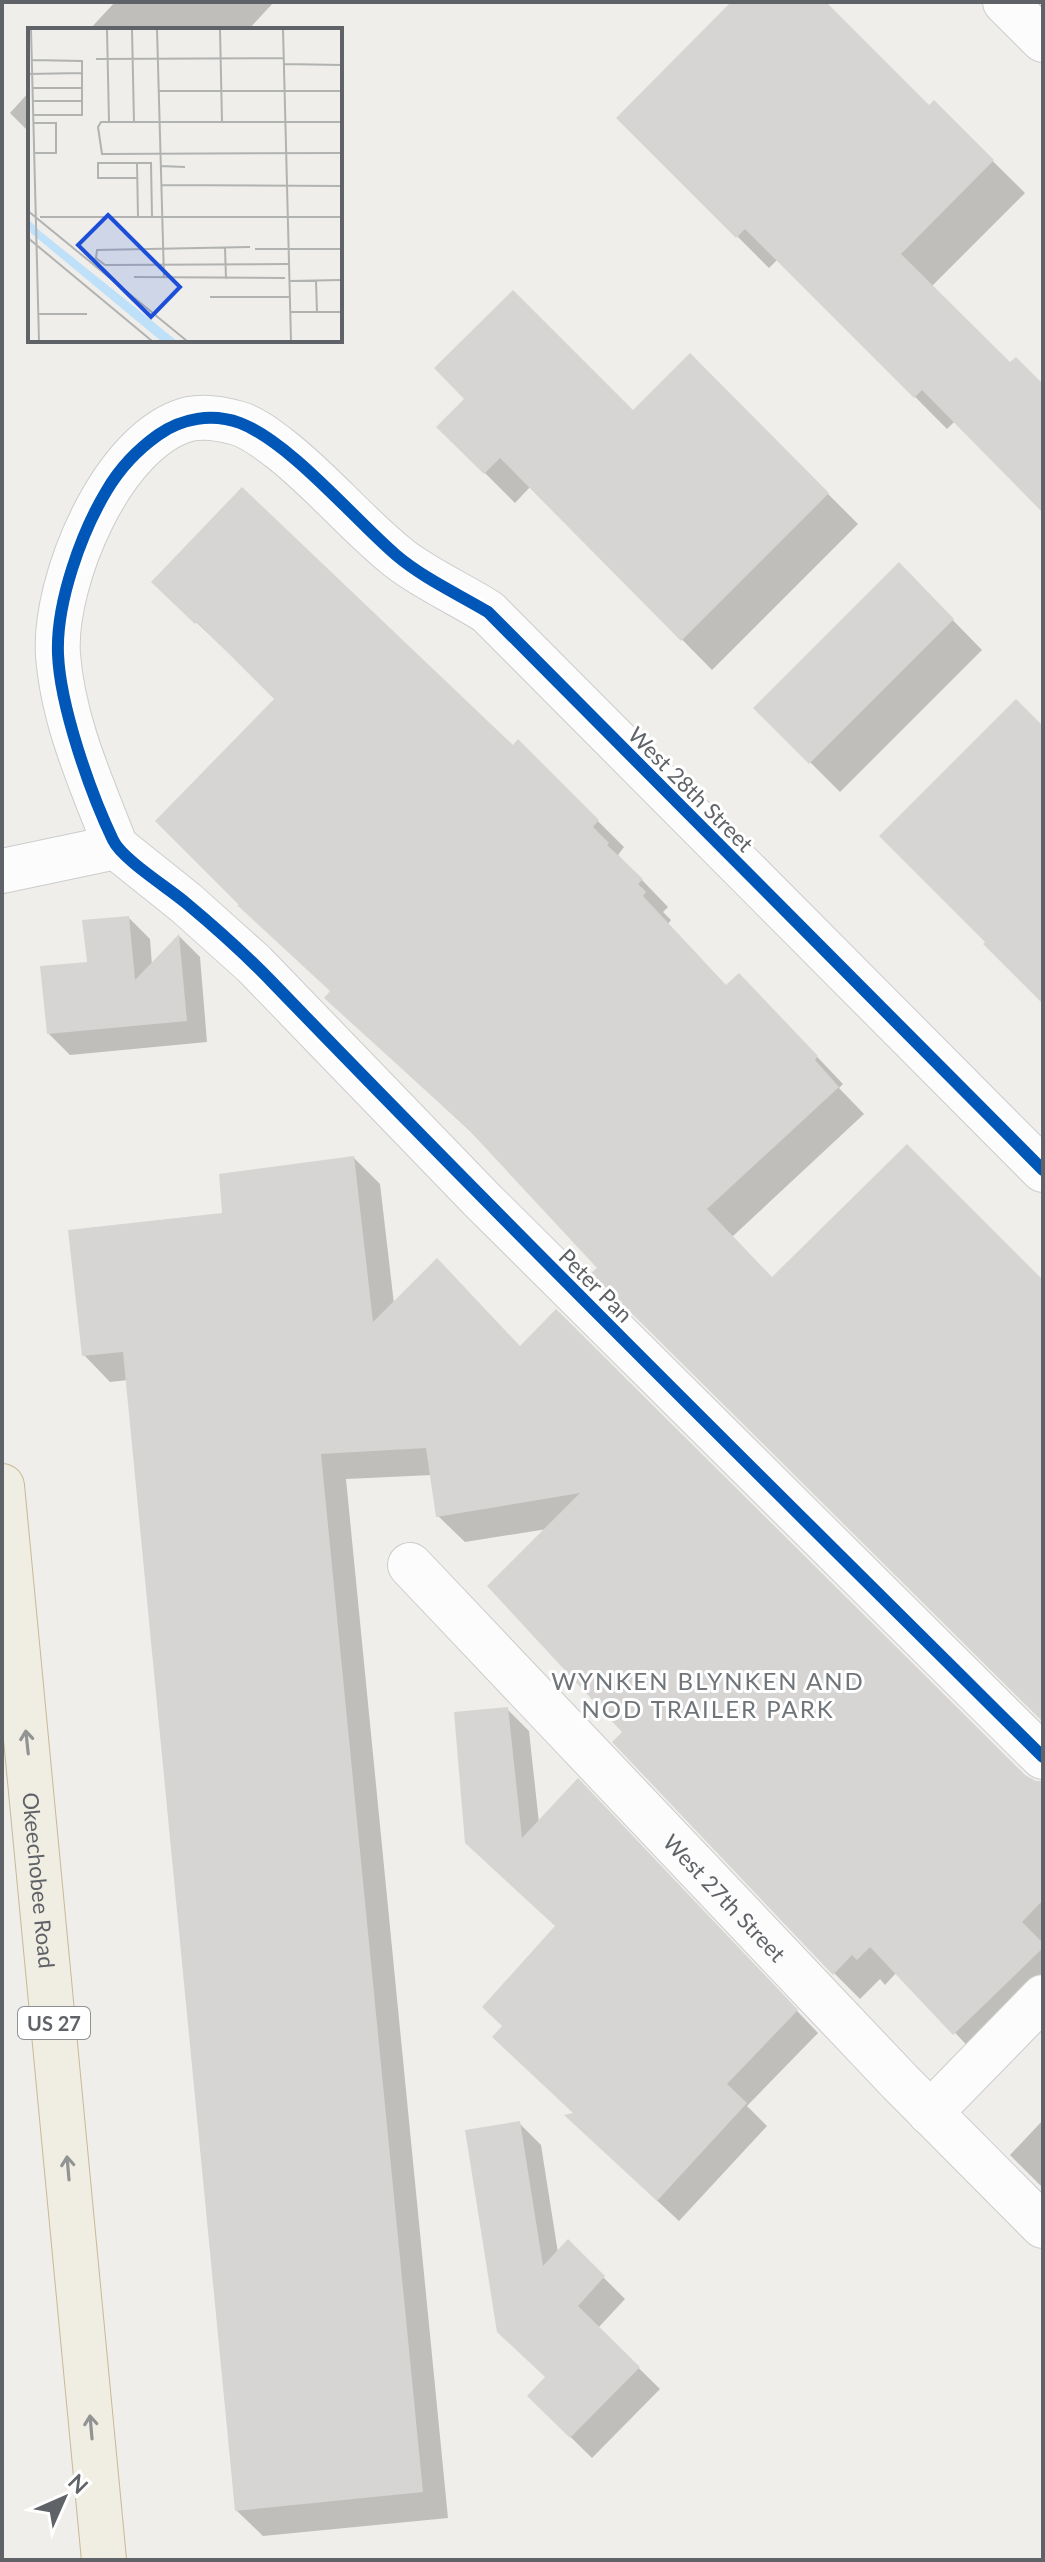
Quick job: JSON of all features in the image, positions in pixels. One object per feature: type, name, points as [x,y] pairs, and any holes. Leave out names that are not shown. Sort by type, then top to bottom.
[{"type":"highway","name":"Okeechobee Road","points":[[2,1486],[104,2560]]},
{"type":"street","points":[[1005,2],[1043,40]]},
{"type":"street","name":"West 28th Street","points":[[116,847],[65,706],[58,653],[62,609],[76,560],[98,504],[115,476],[140,448],[165,429],[191,419],[218,419],[241,424],[292,459],[401,560],[488,612],[1043,1170]]},
{"type":"street","points":[[2,871],[116,847]]},
{"type":"street","name":"Peter Pan","points":[[116,847],[186,903],[254,964],[482,1200],[1043,1757]]},
{"type":"street","name":"West 27th Street","points":[[410,1565],[930,2113],[1043,2226]]},
{"type":"street","points":[[930,2113],[1043,1997]]},
{"type":"building","points":[[731,2],[826,2],[929,105],[934,100],[994,160],[901,254],[1010,362],[1016,357],[1043,384],[1043,513],[922,390],[914,398],[745,229],[736,238],[616,118]]},
{"type":"building","points":[[513,290],[633,410],[690,353],[829,493],[681,641],[500,458],[484,474],[436,427],[464,399],[434,368]]},
{"type":"building","points":[[242,487],[513,745],[518,739],[599,820],[593,827],[643,879],[638,884],[646,892],[643,896],[726,985],[739,973],[818,1056],[815,1060],[839,1087],[707,1209],[772,1277],[907,1144],[1043,1280],[1043,1722],[591,1273],[597,1268],[467,1128],[324,998],[330,991],[237,905],[155,821],[274,699],[197,622],[195,624],[151,582]]},
{"type":"building","points":[[899,562],[954,619],[809,764],[753,708]]},
{"type":"building","points":[[1016,699],[1043,726],[1043,1004],[879,836]]},
{"type":"building","points":[[129,916],[135,980],[179,934],[187,1021],[47,1034],[40,966],[87,962],[82,920]]},
{"type":"building","points":[[354,1156],[373,1322],[437,1258],[520,1346],[556,1309],[1025,1775],[1043,1781],[1043,1900],[1022,1922],[1043,1943],[1043,1948],[953,2035],[870,1947],[857,1960],[852,1955],[833,1975],[612,1742],[622,1732],[487,1586],[580,1493],[436,1517],[426,1448],[321,1454],[423,2492],[235,2511],[123,1352],[82,1356],[68,1230],[222,1213],[219,1174]]},
{"type":"building","points":[[508,1707],[522,1838],[578,1778],[798,2010],[727,2084],[747,2103],[657,2201],[564,2115],[573,2113],[492,2037],[502,2026],[482,2007],[555,1926],[465,1843],[454,1712]]},
{"type":"building","points":[[520,2121],[543,2266],[568,2239],[605,2276],[578,2306],[640,2367],[570,2438],[527,2396],[545,2377],[497,2332],[465,2130]]},
{"type":"cycle path","points":[[1043,1170],[488,612],[406,563],[280,447],[240,423],[219,418],[198,419],[158,435],[136,453],[118,474],[97,507],[80,547],[66,591],[58,634],[64,698],[78,748],[95,798],[118,848],[197,912],[252,962],[560,1276],[1043,1757]]},
{"type":"district","name":"WYNKEN BLYNKEN AND NOD TRAILER PARK","points":[[708,1694]]}]
